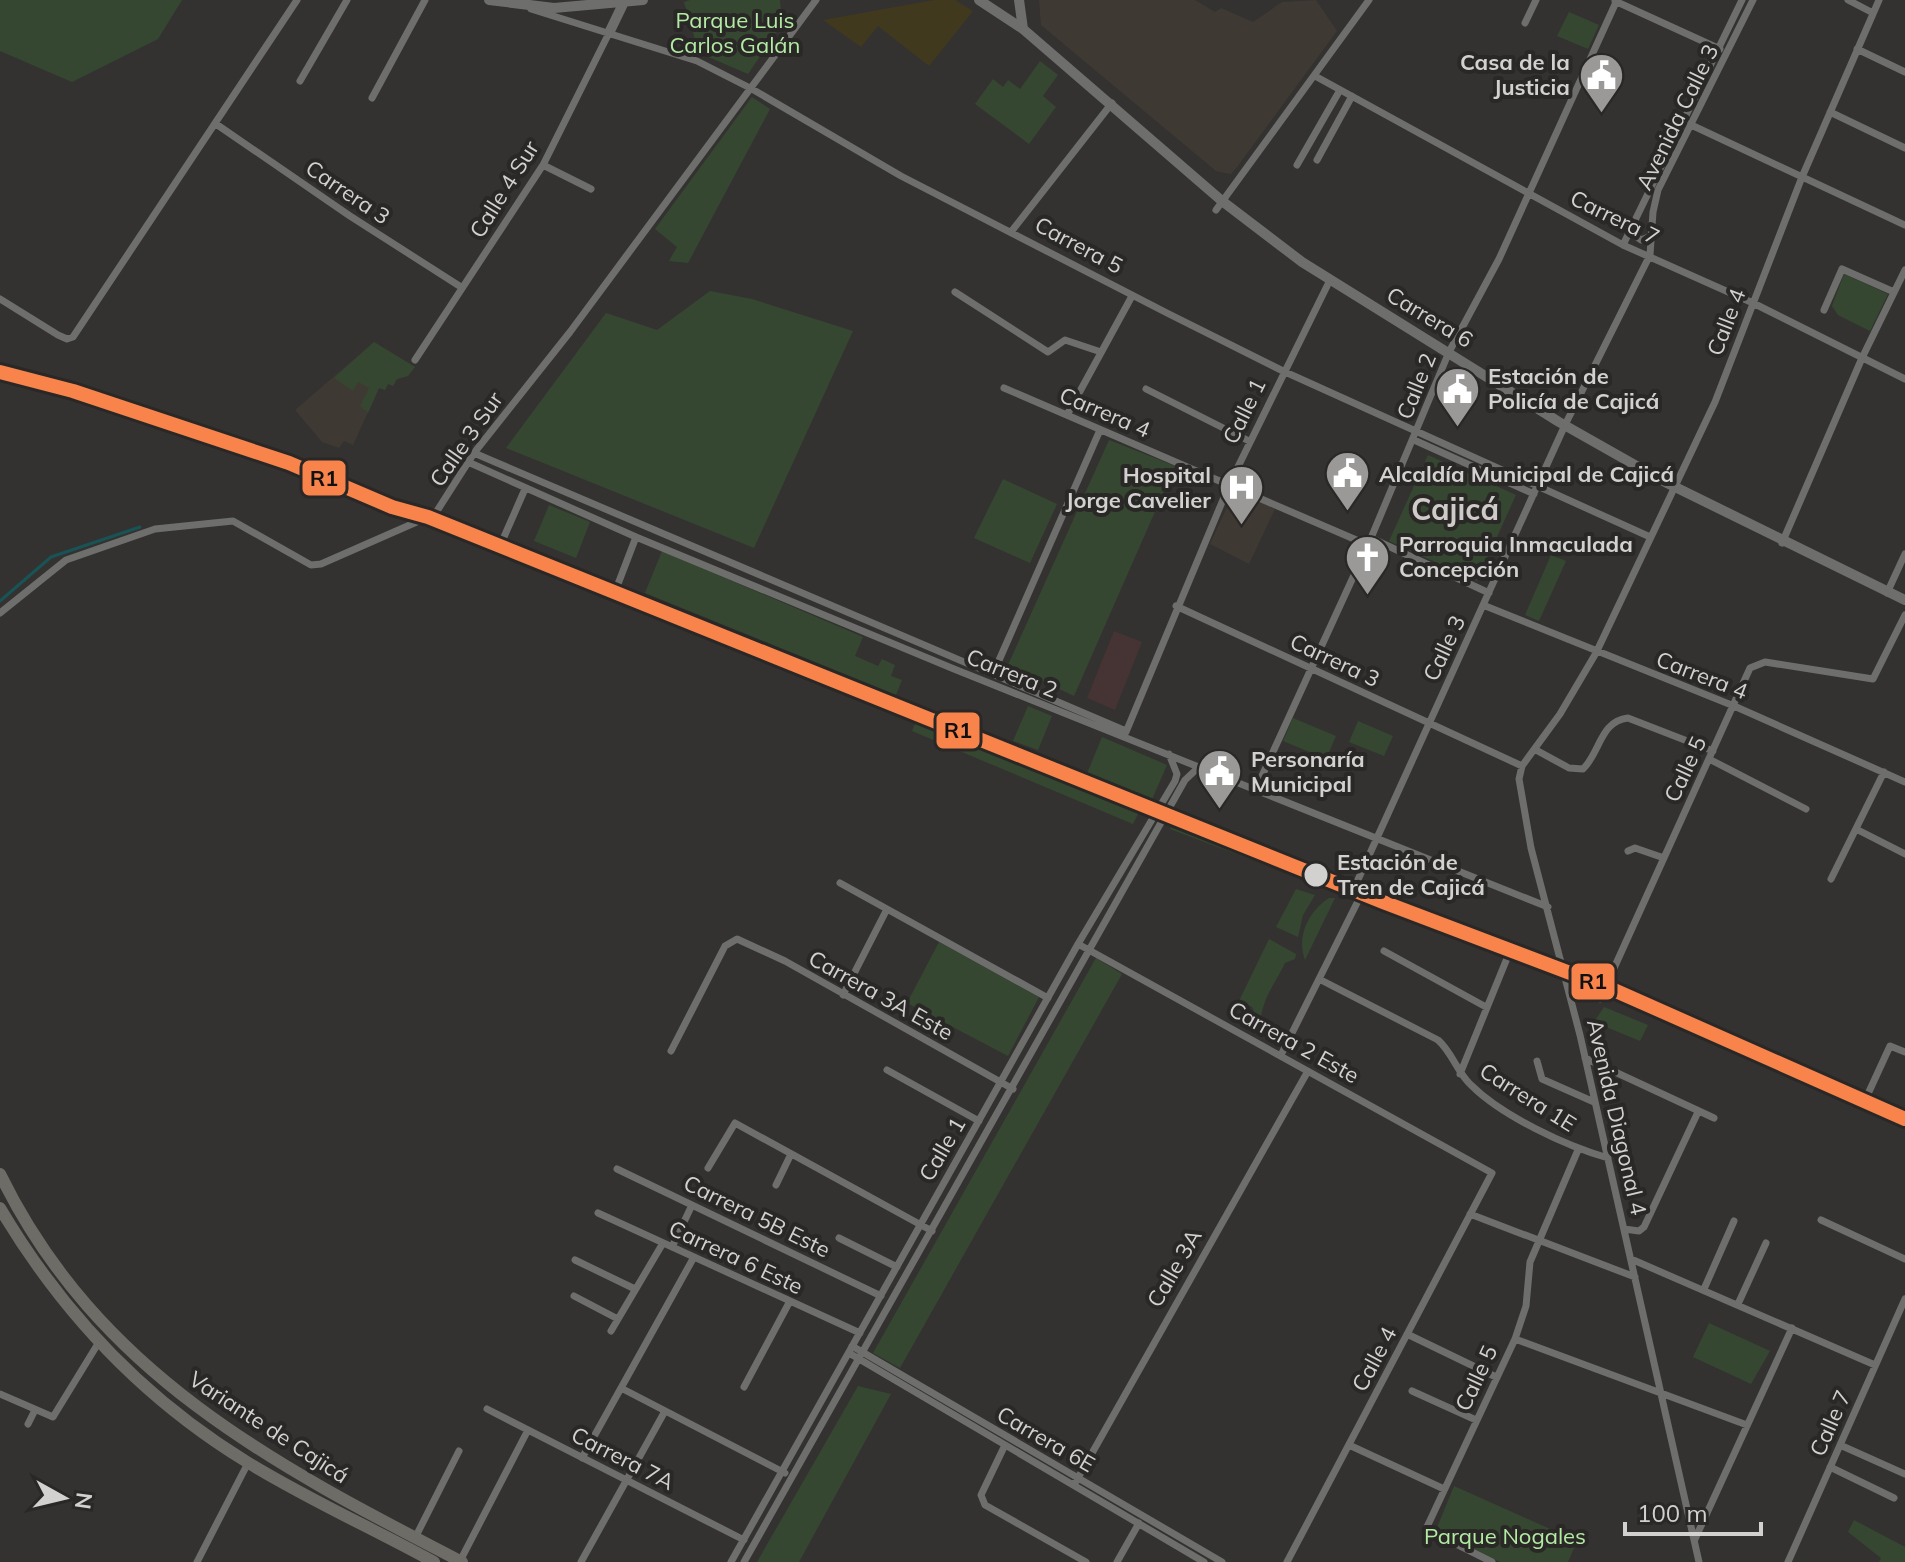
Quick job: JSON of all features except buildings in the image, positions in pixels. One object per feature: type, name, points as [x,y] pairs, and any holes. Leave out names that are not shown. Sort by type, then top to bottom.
[{"type":"highway","name":"Variante de Cajicá","points":[[0,1174],[61,1274],[111,1333],[165,1384],[257,1448],[461,1562]]},
{"type":"highway","name":"Variante de Cajicá","points":[[0,1208],[51,1285],[99,1342],[157,1397],[248,1463],[434,1562]]},
{"type":"main road","name":"Carrera 5","points":[[489,0],[519,6]]},
{"type":"main road","points":[[519,6],[623,4],[643,0]]},
{"type":"main road","name":"Carrera 6","points":[[979,0],[1023,29],[1112,103],[1219,206],[1330,280],[1565,425],[1673,486],[1782,543],[1902,599]]},
{"type":"main road","points":[[1016,2],[1023,29]]},
{"type":"main road","points":[[610,31],[623,4]]},
{"type":"street","points":[[0,299],[58,335],[67,339],[73,337],[297,0]]},
{"type":"street","points":[[300,81],[347,0]]},
{"type":"street","points":[[372,98],[425,0]]},
{"type":"street","name":"Calle 3 Sur","points":[[0,613],[66,560],[155,529],[233,521],[305,562],[321,564],[437,511],[474,453],[752,89],[816,0]]},
{"type":"street","points":[[1219,206],[1369,0]]},
{"type":"street","points":[[1525,23],[1536,0]]},
{"type":"street","points":[[1615,0],[1728,53]]},
{"type":"street","name":"Calle 2","points":[[1256,789],[1370,542],[1449,352],[1499,259],[1615,0]]},
{"type":"street","name":"Avenida Calle 3","points":[[1623,245],[1742,0]]},
{"type":"street","name":"Avenida Calle 3","points":[[1650,255],[1658,190],[1753,0]]},
{"type":"street","points":[[1848,0],[1873,13]]},
{"type":"street","name":"Calle 4","points":[[1596,653],[1648,536],[1715,402],[1802,177],[1879,0]]},
{"type":"street","name":"Carrera 5","points":[[519,6],[610,31],[697,61],[752,89],[901,176],[1132,296],[1534,494]]},
{"type":"street","name":"Calle 4 Sur","points":[[415,360],[543,165],[610,31]]},
{"type":"street","points":[[1857,49],[1905,72]]},
{"type":"street","name":"Carrera 7","points":[[1315,76],[1623,245],[1753,303],[1905,379]]},
{"type":"street","points":[[1297,165],[1340,90]]},
{"type":"street","points":[[1317,160],[1352,96]]},
{"type":"street","points":[[1011,232],[1112,103]]},
{"type":"street","points":[[1830,112],[1905,148]]},
{"type":"street","points":[[1682,121],[1905,225]]},
{"type":"street","name":"Carrera 3","points":[[216,124],[461,287]]},
{"type":"street","points":[[543,165],[591,189]]},
{"type":"street","points":[[1629,231],[1641,240],[1651,236]]},
{"type":"street","name":"Calle 3","points":[[1356,884],[1565,425],[1650,255]]},
{"type":"street","points":[[1824,310],[1842,269],[1894,292]]},
{"type":"street","points":[[1782,543],[1862,358],[1905,270]]},
{"type":"street","name":"Calle 1","points":[[1125,734],[1230,483],[1330,280]]},
{"type":"street","points":[[955,292],[1048,352],[1065,340],[1101,352]]},
{"type":"street","points":[[1067,415],[1132,296]]},
{"type":"street","name":"Carrera 4","points":[[1004,388],[1489,593]]},
{"type":"street","points":[[1146,389],[1249,441]]},
{"type":"street","points":[[993,674],[1100,430]]},
{"type":"street","name":"Carrera 5","points":[[1416,436],[1538,485],[1648,536]]},
{"type":"street","points":[[474,453],[993,674],[1125,734]]},
{"type":"street","name":"Carrera 2","points":[[468,462],[636,537],[1548,907]]},
{"type":"street","points":[[504,537],[525,489]]},
{"type":"street","points":[[618,584],[636,537]]},
{"type":"street","points":[[1887,593],[1905,554]]},
{"type":"street","name":"Carrera 4","points":[[1483,605],[1734,706],[1905,782]]},
{"type":"street","name":"Carrera 3","points":[[1176,606],[1522,766]]},
{"type":"street","name":"Calle 5","points":[[1600,999],[1750,668],[1758,663],[1873,679],[1905,615]]},
{"type":"street","points":[[1522,766],[1536,750],[1596,653]]},
{"type":"street","points":[[1536,750],[1569,768],[1583,769],[1607,728],[1614,721],[1628,718],[1711,755],[1806,809]]},
{"type":"street","name":"Calle 1","points":[[731,1562],[1078,944],[1175,781],[1177,774],[1169,754]]},
{"type":"street","name":"Calle 1","points":[[744,1562],[1185,780],[1200,766]]},
{"type":"street","name":"Avenida Diagonal 4","points":[[1522,766],[1518,793],[1585,1058],[1699,1562]]},
{"type":"street","points":[[1831,879],[1884,772]]},
{"type":"street","points":[[1856,829],[1905,854]]},
{"type":"street","points":[[1628,851],[1635,848],[1664,858]]},
{"type":"street","points":[[840,883],[1048,998]]},
{"type":"street","points":[[1281,1055],[1359,899]]},
{"type":"street","points":[[843,995],[886,911]]},
{"type":"street","name":"Carrera 3A Este","points":[[671,1051],[729,941],[737,939],[785,961],[1013,1089]]},
{"type":"street","name":"Carrera 2 Este","points":[[1078,944],[1492,1173]]},
{"type":"street","points":[[1460,1074],[1512,946]]},
{"type":"street","points":[[1384,951],[1486,1007]]},
{"type":"street","name":"Carrera 1E","points":[[1319,979],[1438,1040],[1446,1047],[1460,1074],[1483,1096],[1578,1150],[1608,1158]]},
{"type":"street","points":[[1905,1052],[1890,1046],[1867,1096],[1905,1114]]},
{"type":"street","points":[[1585,1058],[1714,1118]]},
{"type":"street","points":[[1537,1061],[1540,1077],[1594,1102]]},
{"type":"street","points":[[887,1070],[979,1121]]},
{"type":"street","name":"Calle 3A","points":[[1076,1481],[1308,1071]]},
{"type":"street","points":[[1624,1229],[1639,1231],[1644,1227],[1698,1112]]},
{"type":"street","points":[[708,1168],[735,1123],[932,1231]]},
{"type":"street","name":"Calle 5","points":[[1492,1562],[1426,1529],[1515,1339],[1526,1306],[1527,1280],[1537,1242],[1578,1150]]},
{"type":"street","points":[[776,1185],[791,1154]]},
{"type":"street","name":"Carrera 5B Este","points":[[617,1169],[881,1296]]},
{"type":"street","name":"Calle 4","points":[[1287,1562],[1492,1173]]},
{"type":"street","points":[[672,1247],[692,1205]]},
{"type":"street","name":"Carrera 6 Este","points":[[598,1213],[860,1333]]},
{"type":"street","points":[[1470,1214],[1635,1277]]},
{"type":"street","points":[[1821,1220],[1905,1259]]},
{"type":"street","points":[[1704,1289],[1734,1221]]},
{"type":"street","points":[[839,1238],[897,1267]]},
{"type":"street","points":[[611,1331],[663,1243]]},
{"type":"street","points":[[1738,1304],[1766,1243]]},
{"type":"street","points":[[582,1458],[694,1257]]},
{"type":"street","points":[[1631,1259],[1875,1365]]},
{"type":"street","points":[[575,1260],[635,1289]]},
{"type":"street","points":[[574,1296],[616,1318]]},
{"type":"street","points":[[744,1387],[790,1301]]},
{"type":"street","name":"Calle 7","points":[[1788,1562],[1904,1303]]},
{"type":"street","points":[[1695,1539],[1792,1328]]},
{"type":"street","points":[[1407,1334],[1496,1377]]},
{"type":"street","points":[[1515,1339],[1747,1425]]},
{"type":"street","points":[[0,1394],[48,1418],[58,1414],[99,1342]]},
{"type":"street","name":"Carrera 6E","points":[[851,1350],[1222,1562]]},
{"type":"street","name":"Carrera 6E","points":[[862,1356],[1005,1445],[1076,1481],[1204,1562]]},
{"type":"street","points":[[621,1388],[793,1478]]},
{"type":"street","points":[[1412,1391],[1476,1420]]},
{"type":"street","name":"Carrera 7A","points":[[487,1409],[744,1540]]},
{"type":"street","points":[[581,1562],[665,1411]]},
{"type":"street","points":[[28,1424],[34,1412]]},
{"type":"street","points":[[461,1562],[528,1430]]},
{"type":"street","points":[[1005,1445],[981,1495],[985,1505],[1086,1562]]},
{"type":"street","points":[[1349,1445],[1444,1489]]},
{"type":"street","points":[[1840,1445],[1905,1474]]},
{"type":"street","points":[[415,1538],[459,1451]]},
{"type":"street","points":[[197,1562],[248,1463]]},
{"type":"street","points":[[1830,1467],[1894,1498]]},
{"type":"street","points":[[1117,1562],[1139,1523]]},
{"type":"shaded area","points":[[1039,0],[1195,0],[1215,12],[1221,8],[1253,22],[1282,2],[1316,0],[1337,31],[1231,174],[1216,171],[1041,25]]},
{"type":"shaded area","points":[[374,342],[415,367],[408,376],[397,379],[393,386],[388,384],[385,390],[379,388],[353,445],[344,441],[339,448],[322,442],[295,410]]},
{"type":"shaded area","name":"Hospital Jorge Cavelier","points":[[1235,490],[1275,509],[1249,564],[1210,544]]},
{"type":"shaded area","points":[[1114,631],[1142,642],[1115,710],[1087,698]]},
{"type":"green space","points":[[0,0],[182,0],[158,39],[72,82],[0,51]]},
{"type":"green space","name":"Parque Luis Carlos Galán","points":[[780,0],[782,24],[748,74],[699,53],[684,2]]},
{"type":"green space","points":[[1569,12],[1599,25],[1588,49],[1557,36]]},
{"type":"green space","points":[[1040,61],[1058,75],[1043,96],[1056,107],[1029,144],[975,104],[993,79],[1003,87],[1008,80],[1020,89]]},
{"type":"green space","points":[[752,97],[770,109],[688,263],[669,261],[677,247],[655,229]]},
{"type":"green space","points":[[1844,274],[1888,294],[1870,331],[1838,315],[1832,306]]},
{"type":"green space","points":[[710,291],[752,299],[853,331],[754,548],[506,448],[606,313],[657,330]]},
{"type":"green space","points":[[374,342],[415,367],[408,376],[397,379],[393,386],[388,384],[385,390],[379,388],[368,413],[360,406],[369,388],[358,382],[353,391],[334,378]]},
{"type":"green space","points":[[1109,440],[1175,466],[1074,696],[1008,665]]},
{"type":"green space","points":[[1428,455],[1516,495],[1477,581],[1389,541]]},
{"type":"green space","points":[[1003,479],[1057,504],[1030,563],[974,538]]},
{"type":"green space","points":[[549,505],[590,522],[576,558],[534,541]]},
{"type":"green space","points":[[662,551],[863,637],[855,656],[878,666],[882,659],[895,665],[891,676],[902,680],[896,695],[645,593]]},
{"type":"green space","points":[[1551,555],[1566,561],[1539,621],[1525,615]]},
{"type":"green space","points":[[1028,706],[1052,716],[1038,750],[1013,741]]},
{"type":"green space","points":[[918,717],[1142,806],[1133,824],[912,731]]},
{"type":"green space","points":[[1293,718],[1336,736],[1326,759],[1283,741]]},
{"type":"green space","points":[[1358,721],[1393,736],[1384,756],[1349,742]]},
{"type":"green space","points":[[1102,737],[1167,765],[1150,804],[1086,776]]},
{"type":"green space","points":[[1173,825],[1335,887],[1334,891],[1170,829]]},
{"type":"green space","points":[[1296,889],[1315,895],[1303,915],[1298,937],[1276,927]]},
{"type":"green space","points":[[1329,898],[1335,898],[1305,960],[1302,942],[1306,925]]},
{"type":"green space","points":[[1269,939],[1296,954],[1295,959],[1285,963],[1269,992],[1260,1025],[1252,1007],[1239,1001]]},
{"type":"green space","points":[[939,942],[1039,997],[1008,1056],[907,1003]]},
{"type":"green space","points":[[1096,958],[1122,974],[900,1368],[873,1353]]},
{"type":"green space","points":[[1604,1007],[1648,1025],[1640,1041],[1594,1022]]},
{"type":"green space","points":[[1709,1323],[1770,1351],[1751,1384],[1693,1357]]},
{"type":"green space","points":[[858,1386],[891,1394],[799,1562],[757,1562]]},
{"type":"green space","name":"Parque Nogales","points":[[1454,1486],[1577,1541],[1568,1562],[1500,1562],[1436,1530]]},
{"type":"green space","points":[[1854,1520],[1905,1547],[1905,1562],[1879,1562],[1881,1558],[1848,1532]]},
{"type":"sand","points":[[934,0],[955,0],[973,11],[929,66],[878,26],[861,47],[823,20]]},
{"type":"waterway","points":[[0,601],[51,557],[140,527]]},
{"type":"transit line","name":"R1","points":[[0,372],[73,391],[289,463],[392,507],[428,517],[1383,902],[1607,987],[1905,1119]]},
{"type":"place","name":"Casa de la Justicia","points":[[1601,114]]},
{"type":"place","name":"Estación de Policía de Cajicá","points":[[1457,428]]},
{"type":"place","name":"Alcaldía Municipal de Cajicá","points":[[1348,513]]},
{"type":"place","name":"Hospital Jorge Cavelier","points":[[1242,527]]},
{"type":"place","name":"Parroquia Inmaculada Concepción","points":[[1368,596]]},
{"type":"place","name":"Personaría Municipal","points":[[1220,811]]},
{"type":"place","name":"Estación de Tren de Cajicá","points":[[1316,875]]},
{"type":"district","name":"Cajicá","points":[[1455,510]]}]
